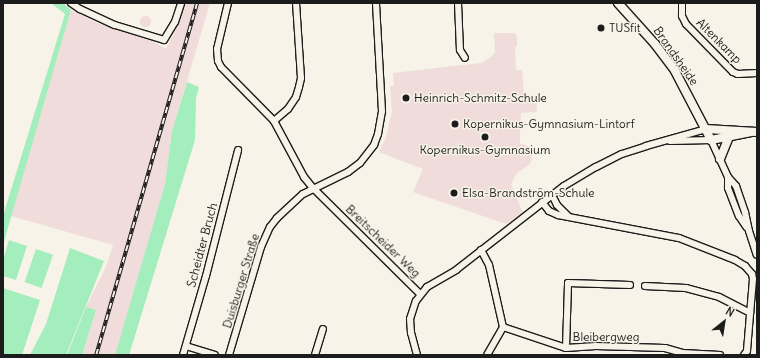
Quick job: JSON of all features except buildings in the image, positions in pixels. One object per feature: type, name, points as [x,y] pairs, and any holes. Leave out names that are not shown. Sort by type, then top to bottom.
[{"type":"main road","name":"Brandsheide","points":[[618,3],[665,56],[684,86],[711,140]]},
{"type":"main road","name":"Breitscheider Weg","points":[[706,129],[726,129],[754,132]]},
{"type":"main road","name":"Breitscheider Weg","points":[[711,140],[754,132]]},
{"type":"main road","points":[[720,159],[729,137]]},
{"type":"street","points":[[71,3],[115,25],[161,40],[166,39],[178,15],[181,3]]},
{"type":"street","name":"Breitscheider Weg","points":[[228,3],[217,49],[218,61],[228,76],[274,121],[304,177],[313,188],[420,294],[427,287],[456,270],[542,202],[581,175],[609,160],[664,141],[706,129]]},
{"type":"street","points":[[274,121],[288,109],[296,98],[301,78],[296,3]]},
{"type":"street","name":"Duisburger Straße","points":[[229,355],[265,236],[274,222],[303,194],[348,172],[360,163],[374,145],[378,134],[382,111],[376,3]]},
{"type":"street","points":[[458,3],[460,50],[466,58]]},
{"type":"street","name":"Altenkamp","points":[[682,3],[682,16],[686,24],[733,72],[738,74],[757,73]]},
{"type":"street","points":[[711,140],[728,177],[736,186],[757,255]]},
{"type":"street","name":"Breitscheider Weg","points":[[664,141],[711,140]]},
{"type":"street","name":"Scheidter Bruch","points":[[183,355],[206,276],[238,150]]},
{"type":"street","points":[[552,195],[557,205],[568,216]]},
{"type":"street","points":[[542,202],[549,211],[558,215],[679,238],[740,262],[752,274],[747,351],[744,355]]},
{"type":"street","points":[[481,250],[489,265],[503,327],[487,355]]},
{"type":"street","points":[[566,348],[568,283],[630,285]]},
{"type":"street","points":[[645,286],[686,288],[719,297],[750,313]]},
{"type":"street","points":[[417,355],[411,333],[410,319],[412,309],[420,294]]},
{"type":"street","name":"Bleibergweg","points":[[503,327],[566,348],[596,346],[665,348],[683,353],[720,355]]},
{"type":"street","points":[[316,355],[323,329]]},
{"type":"street","points":[[186,346],[215,355]]},
{"type":"shaded area","points":[[185,3],[210,3],[172,131],[165,184],[132,298],[115,355],[82,355],[96,310],[86,307],[106,267],[113,245],[11,216],[71,10],[97,23],[152,41],[166,49],[179,23]]},
{"type":"shaded area","points":[[143,16],[147,16],[149,17],[149,25],[143,26],[140,23],[140,19]]},
{"type":"shaded area","name":"Kopernikus-Gymnasium-Lintorf","points":[[494,33],[514,33],[517,36],[517,47],[515,47],[516,70],[522,70],[524,95],[536,95],[537,112],[521,113],[520,144],[526,145],[531,149],[532,159],[530,164],[517,173],[511,184],[523,213],[506,224],[413,192],[423,169],[379,152],[386,137],[392,111],[390,86],[394,86],[393,73],[481,63],[491,57],[495,52]]},
{"type":"green space","points":[[51,3],[63,3],[71,10],[3,245],[3,216],[65,14]]},
{"type":"green space","points":[[187,82],[199,87],[196,98],[195,140],[129,355],[115,355],[165,184],[172,131]]},
{"type":"green space","points":[[9,240],[27,246],[16,280],[3,276],[3,260]]},
{"type":"green space","points":[[70,248],[104,261],[66,355],[30,355],[46,324]]},
{"type":"green space","points":[[36,249],[53,255],[42,288],[25,282]]},
{"type":"green space","points":[[3,288],[40,300],[22,355],[3,355]]},
{"type":"green space","points":[[86,307],[96,310],[82,355],[67,355]]},
{"type":"railway","points":[[96,355],[197,3]]},
{"type":"place","name":"TUSfit","points":[[601,28]]},
{"type":"place","name":"Heinrich-Schmitz-Schule","points":[[406,98]]},
{"type":"place","name":"Kopernikus-Gymnasium-Lintorf","points":[[455,124]]},
{"type":"place","name":"Kopernikus-Gymnasium","points":[[485,137]]},
{"type":"place","name":"Elsa-Brandström-Schule","points":[[454,193]]}]
